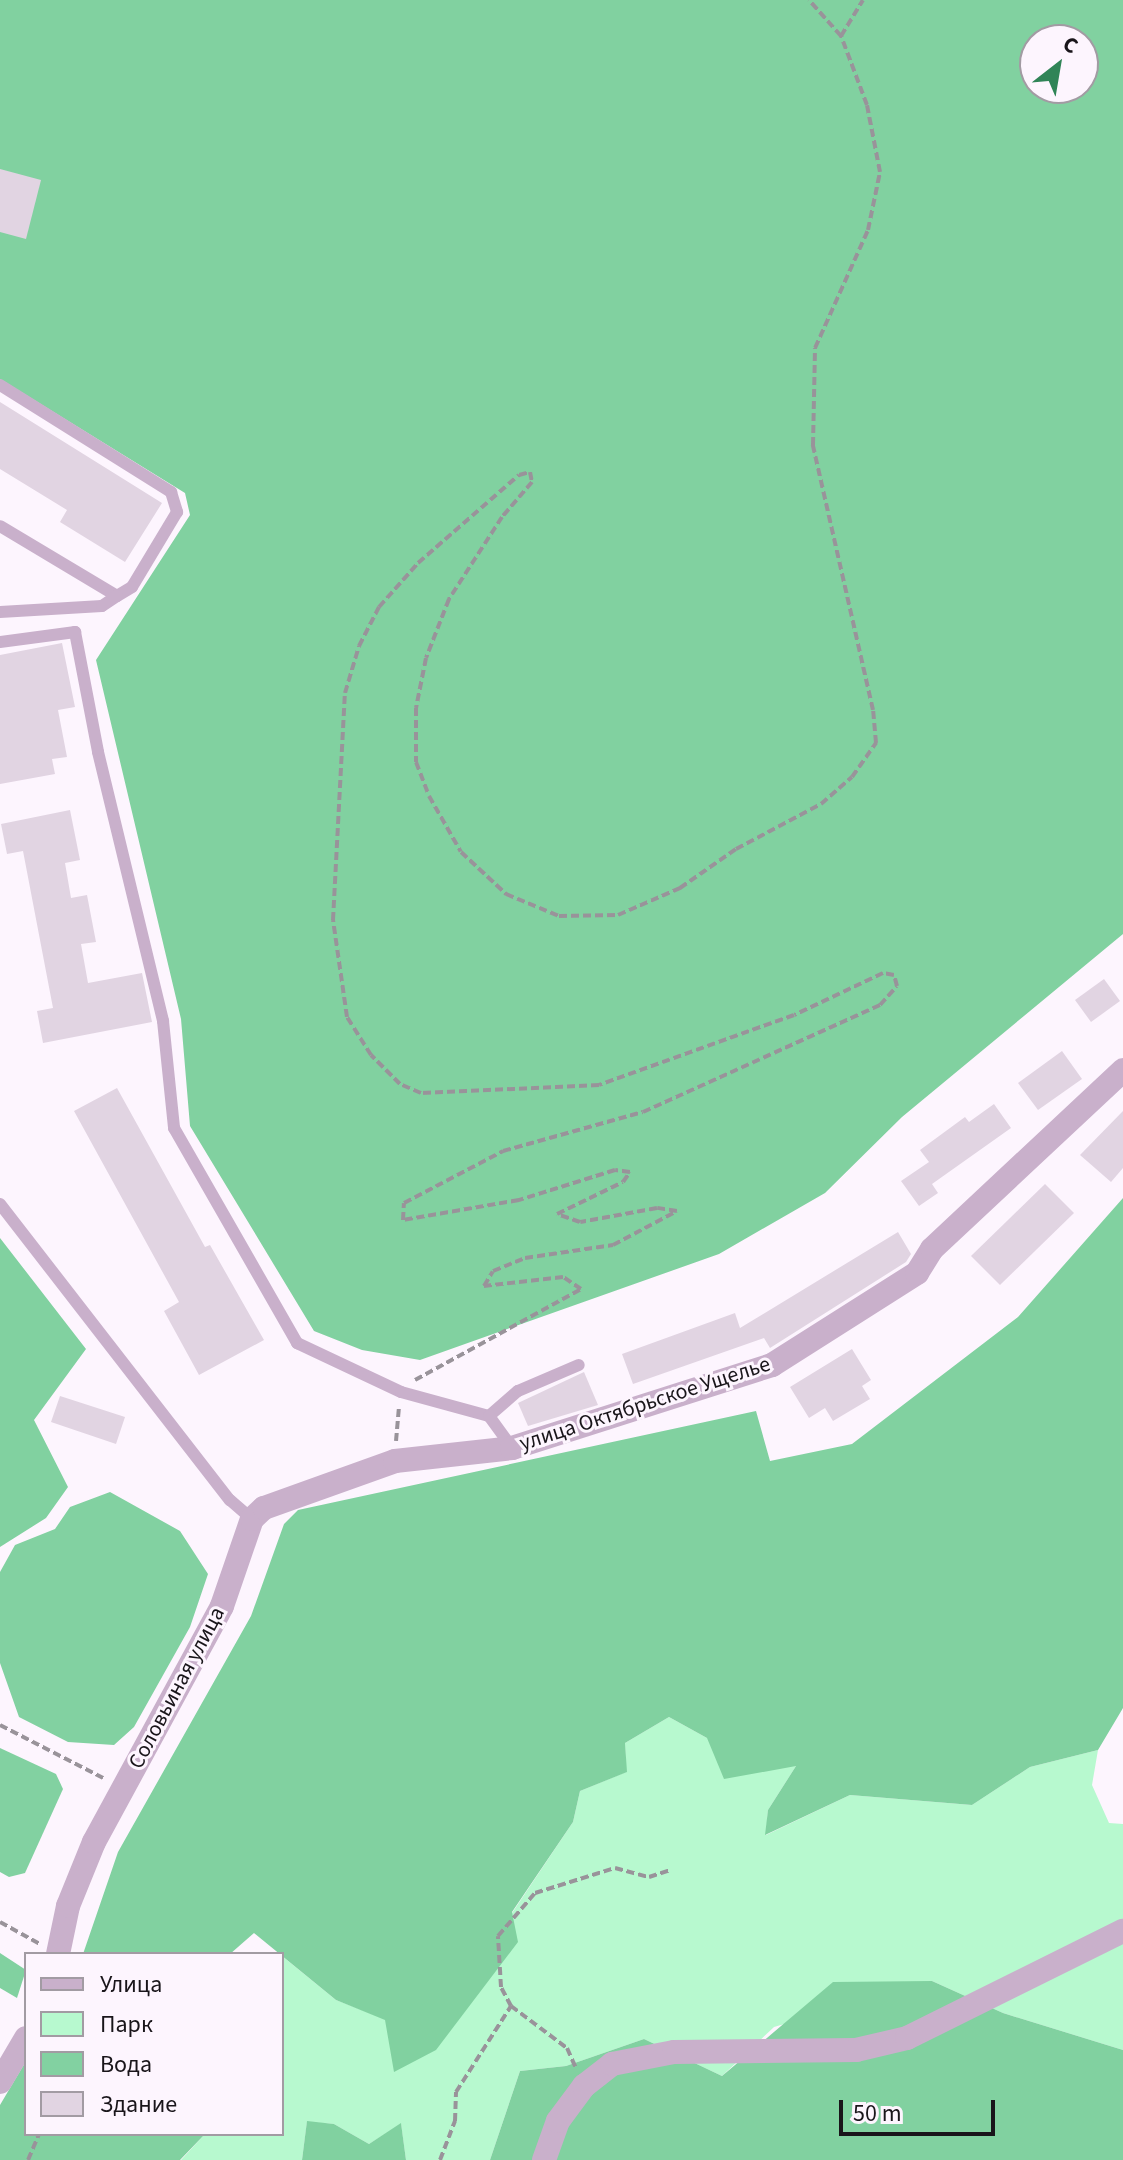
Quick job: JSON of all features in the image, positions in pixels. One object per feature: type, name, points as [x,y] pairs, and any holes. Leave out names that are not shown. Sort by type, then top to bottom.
[{"type":"street","name":"улица Октябрьское Ущелье","points":[[395,1461],[512,1448],[772,1365],[917,1273],[932,1249],[1123,1070]]},
{"type":"street","points":[[252,1519],[281,1499],[395,1461]]},
{"type":"street","name":"Соловьиная улица","points":[[51,1951],[68,1906],[123,1788],[222,1606],[252,1519]]},
{"type":"street","points":[[544,2160],[558,2121],[584,2086],[612,2064],[674,2052],[856,2050],[907,2038],[1123,1931]]},
{"type":"street","points":[[0,2082],[24,2041]]},
{"type":"lane","points":[[0,385],[171,492],[177,512],[132,587],[102,606],[0,612]]},
{"type":"lane","points":[[0,526],[117,596]]},
{"type":"lane","points":[[0,642],[75,632],[98,752],[163,1021],[174,1128],[297,1343],[401,1392],[489,1416],[512,1448]]},
{"type":"lane","points":[[0,1204],[230,1500],[252,1519]]},
{"type":"lane","points":[[489,1416],[518,1391],[579,1365]]},
{"type":"path","points":[[395,1461],[401,1392],[425,1372],[581,1289],[563,1277],[484,1286],[493,1271],[525,1258],[613,1245],[677,1211],[657,1208],[580,1222],[557,1214],[623,1182],[630,1172],[615,1170],[519,1200],[403,1220],[404,1203],[503,1151],[643,1112],[880,1005],[897,986],[894,975],[883,973],[794,1015],[599,1085],[421,1093],[400,1084],[371,1055],[347,1017],[333,920],[345,693],[359,646],[379,607],[418,563],[519,475],[530,472],[532,482],[502,517],[449,599],[426,658],[416,708],[416,762],[429,796],[461,852],[506,894],[559,916],[618,915],[680,888],[736,849],[821,804],[852,777],[876,743],[873,710],[813,445],[815,348],[868,230],[880,172],[867,105],[841,36],[809,0]]},
{"type":"path","points":[[841,36],[863,0]]},
{"type":"path","points":[[0,1725],[123,1788]]},
{"type":"path","points":[[584,2086],[567,2048],[511,2006],[501,1987],[498,1936],[535,1893],[615,1868],[649,1877],[671,1870]]},
{"type":"path","points":[[0,1922],[51,1951]]},
{"type":"path","points":[[440,2160],[455,2121],[456,2092],[511,2006]]},
{"type":"path","points":[[28,2160],[38,2136]]},
{"type":"green space","points":[[669,1717],[707,1738],[796,1766],[768,1810],[766,1835],[850,1795],[972,1805],[1030,1767],[1098,1750],[1092,1785],[1109,1823],[1123,1824],[1123,2050],[1003,2013],[932,1981],[774,2027],[722,2076],[644,2039],[566,2066],[520,2071],[490,2160],[406,2160],[401,2124],[369,2144],[334,2124],[307,2122],[302,2160],[181,2160],[203,2136],[284,2136],[284,1958],[336,2000],[385,2019],[512,1913],[573,1822],[580,1791],[626,1772],[625,1743]]},
{"type":"shaded area","points":[[0,0],[1123,0],[1123,934],[902,1117],[825,1193],[719,1254],[420,1360],[362,1350],[314,1331],[190,1126],[181,1019],[96,660],[190,515],[185,493],[0,379]]},
{"type":"shaded area","points":[[1123,1198],[1123,1708],[1098,1750],[1030,1767],[972,1805],[850,1795],[765,1835],[768,1810],[796,1766],[724,1779],[707,1738],[669,1717],[625,1743],[627,1772],[580,1791],[573,1822],[512,1912],[518,1942],[436,2050],[394,2072],[385,2020],[336,2000],[284,1958],[284,1952],[277,1952],[254,1933],[232,1952],[84,1952],[118,1852],[251,1616],[284,1524],[298,1510],[756,1411],[770,1461],[852,1444],[1018,1317]]},
{"type":"shaded area","points":[[0,1238],[86,1349],[34,1420],[68,1487],[46,1518],[0,1547]]},
{"type":"shaded area","points":[[0,1953],[24,1969],[24,1976],[17,1998],[0,1988]]},
{"type":"shaded area","points":[[932,1981],[1003,2013],[1123,2050],[1123,2160],[490,2160],[520,2071],[566,2066],[644,2039],[722,2076],[833,1982]]},
{"type":"shaded area","points":[[24,2064],[24,2136],[203,2136],[180,2160],[0,2160],[0,2105]]},
{"type":"shaded area","points":[[307,2121],[334,2124],[369,2144],[401,2123],[406,2160],[302,2160]]},
{"type":"water","points":[[110,1492],[180,1531],[208,1574],[190,1627],[134,1727],[114,1745],[68,1742],[19,1717],[0,1663],[0,1572],[15,1545],[55,1529],[70,1507]]},
{"type":"water","points":[[0,1748],[56,1774],[63,1789],[25,1873],[9,1877],[0,1872]]},
{"type":"building","points":[[0,169],[41,180],[26,239],[0,232]]},
{"type":"building","points":[[0,402],[162,503],[125,562],[60,522],[67,510],[0,469]]},
{"type":"building","points":[[62,643],[75,707],[58,710],[67,757],[52,759],[55,774],[0,784],[0,655]]},
{"type":"building","points":[[70,810],[80,860],[65,863],[71,898],[87,895],[96,942],[81,944],[88,983],[142,973],[152,1022],[43,1043],[37,1011],[53,1008],[23,851],[7,854],[1,824]]},
{"type":"building","points":[[1104,979],[1120,1001],[1091,1022],[1075,1000]]},
{"type":"building","points":[[1062,1051],[1082,1079],[1038,1110],[1018,1083]]},
{"type":"building","points":[[117,1088],[205,1247],[210,1245],[264,1340],[199,1375],[164,1311],[179,1302],[74,1111]]},
{"type":"building","points":[[994,1104],[1011,1128],[932,1184],[938,1193],[919,1206],[901,1181],[929,1162],[920,1150],[965,1117],[969,1122]]},
{"type":"building","points":[[1123,1111],[1123,1168],[1111,1182],[1080,1155]]},
{"type":"building","points":[[1045,1184],[1074,1213],[1000,1285],[971,1256]]},
{"type":"building","points":[[898,1232],[911,1254],[906,1262],[770,1348],[764,1338],[633,1384],[622,1354],[735,1313],[740,1328]]},
{"type":"building","points":[[852,1349],[871,1380],[862,1386],[870,1399],[833,1421],[825,1408],[809,1418],[790,1387]]},
{"type":"building","points":[[584,1372],[598,1405],[528,1426],[518,1403]]},
{"type":"building","points":[[60,1396],[125,1417],[116,1444],[51,1422]]}]
